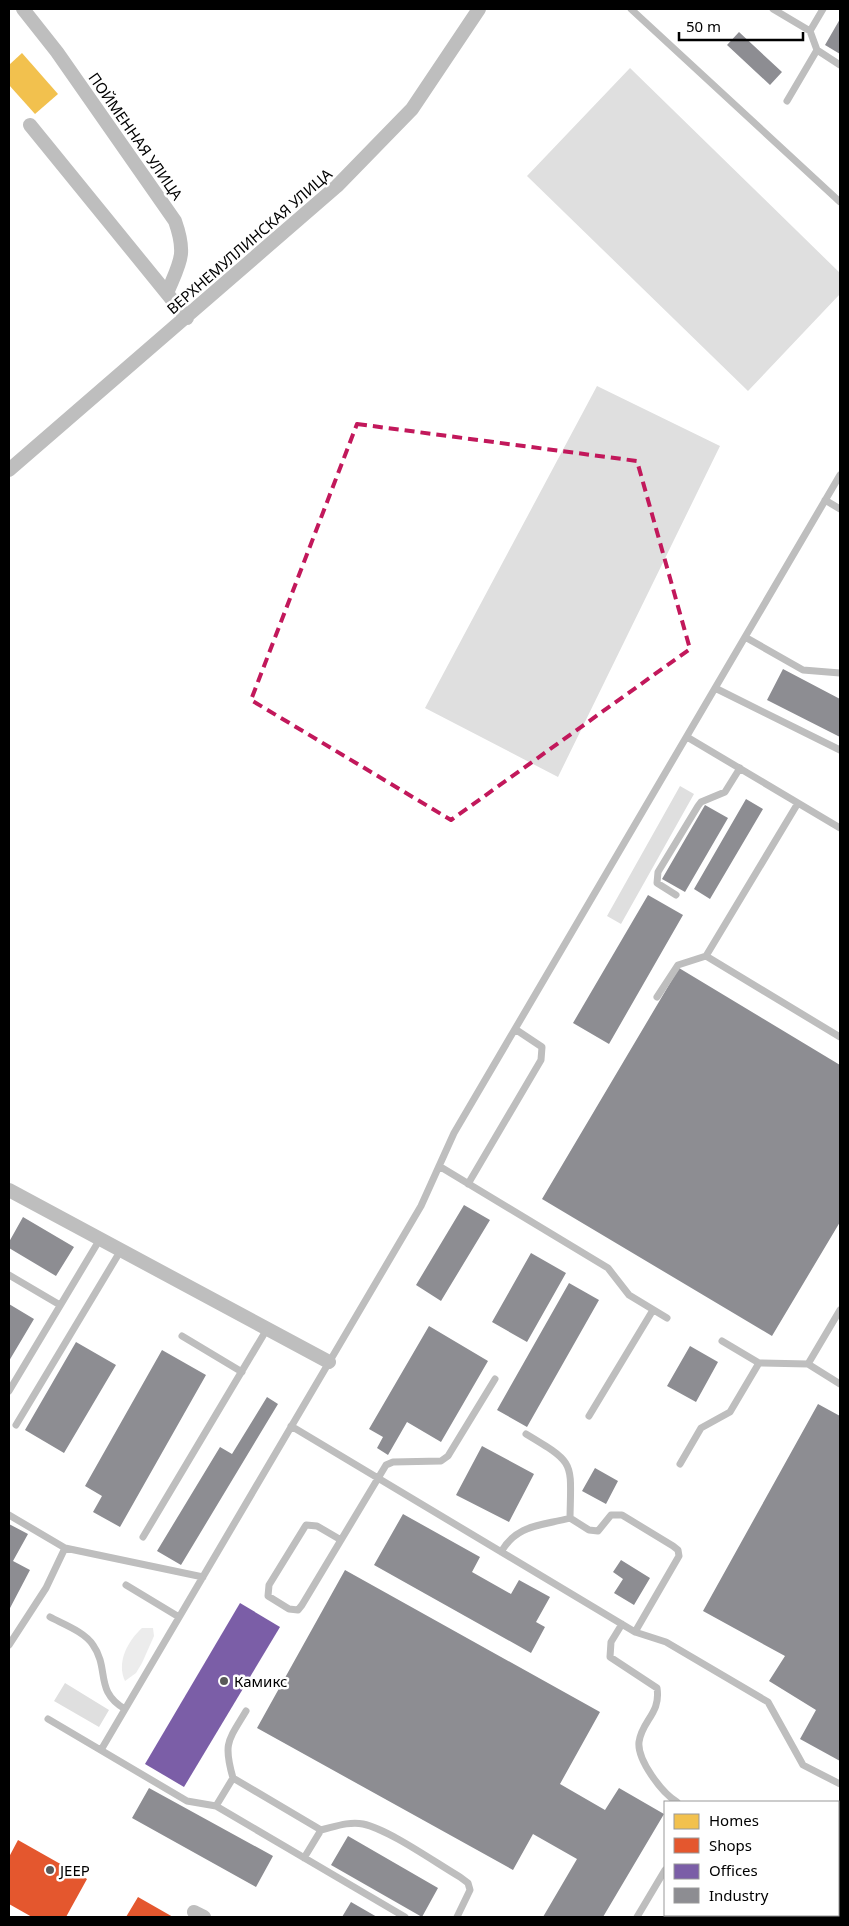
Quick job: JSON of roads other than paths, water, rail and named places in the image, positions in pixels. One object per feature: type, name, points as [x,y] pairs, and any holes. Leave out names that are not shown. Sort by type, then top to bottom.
[{"type":"street","name":"ПОЙМЕННАЯ УЛИЦА","points":[[23,9],[57,52],[175,222],[182,242],[182,258],[167,293]]},
{"type":"street","name":"ВЕРХНЕМУЛЛИНСКАЯ УЛИЦА","points":[[10,467],[187,318],[337,186],[412,109],[479,9]]},
{"type":"street","points":[[30,125],[187,318]]},
{"type":"street","points":[[9,1190],[328,1362]]},
{"type":"lane","points":[[631,9],[840,202]]},
{"type":"lane","points":[[773,9],[810,31],[816,50],[840,64]]},
{"type":"lane","points":[[810,31],[823,9]]},
{"type":"lane","points":[[786,101],[816,50]]},
{"type":"lane","points":[[101,1750],[421,1206],[454,1133],[840,475]]},
{"type":"lane","points":[[825,500],[840,509]]},
{"type":"lane","points":[[745,637],[803,670],[840,672]]},
{"type":"lane","points":[[715,688],[840,750]]},
{"type":"lane","points":[[687,737],[840,828]]},
{"type":"lane","points":[[676,895],[657,883],[658,872],[698,806],[702,802],[725,792],[740,768]]},
{"type":"lane","points":[[657,997],[678,965],[706,956],[798,803]]},
{"type":"lane","points":[[706,956],[840,1036]]},
{"type":"lane","points":[[468,1184],[542,1060],[542,1047],[515,1030]]},
{"type":"lane","points":[[439,1166],[608,1268],[629,1296],[667,1318]]},
{"type":"lane","points":[[9,1391],[100,1239]]},
{"type":"lane","points":[[16,1425],[121,1250]]},
{"type":"lane","points":[[9,1275],[60,1305]]},
{"type":"lane","points":[[589,1416],[652,1310]]},
{"type":"lane","points":[[808,1364],[840,1310]]},
{"type":"lane","points":[[143,1538],[267,1329]]},
{"type":"lane","points":[[182,1336],[242,1372]]},
{"type":"lane","points":[[722,1341],[759,1363],[808,1364],[840,1384]]},
{"type":"lane","points":[[680,1464],[701,1428],[730,1412],[759,1363]]},
{"type":"lane","points":[[341,1540],[318,1526],[306,1525],[269,1585],[268,1596],[289,1609],[298,1610],[341,1540],[386,1465],[392,1462],[441,1461],[448,1456],[495,1379]]},
{"type":"lane","points":[[291,1426],[635,1632],[666,1642],[768,1702],[802,1765],[840,1784]]},
{"type":"lane","points":[[526,1434],[565,1459],[570,1476],[570,1518]]},
{"type":"lane","points":[[501,1552],[510,1537],[516,1532],[570,1518],[594,1531],[598,1531],[611,1514],[622,1515],[678,1550],[676,1562],[635,1632]]},
{"type":"lane","points":[[9,1515],[65,1548],[203,1577]]},
{"type":"lane","points":[[9,1645],[46,1588],[65,1548]]},
{"type":"lane","points":[[126,1585],[179,1617]]},
{"type":"lane","points":[[50,1617],[91,1641],[95,1647],[109,1697],[125,1710]]},
{"type":"lane","points":[[622,1624],[608,1651],[610,1657],[657,1688],[656,1710],[639,1741],[640,1750],[657,1783],[664,1793],[676,1801]]},
{"type":"lane","points":[[246,1711],[227,1744],[227,1757],[233,1778],[321,1830],[348,1824],[363,1824],[379,1830],[460,1877],[468,1883],[470,1890],[456,1917]]},
{"type":"lane","points":[[48,1719],[187,1801],[216,1806],[405,1917]]},
{"type":"lane","points":[[216,1806],[233,1778]]},
{"type":"lane","points":[[304,1858],[321,1830]]},
{"type":"lane","points":[[638,1917],[664,1872]]},
{"type":"place","name":"Камикс","points":[[224,1681]]},
{"type":"place","name":"JEEP","points":[[50,1870]]}]
